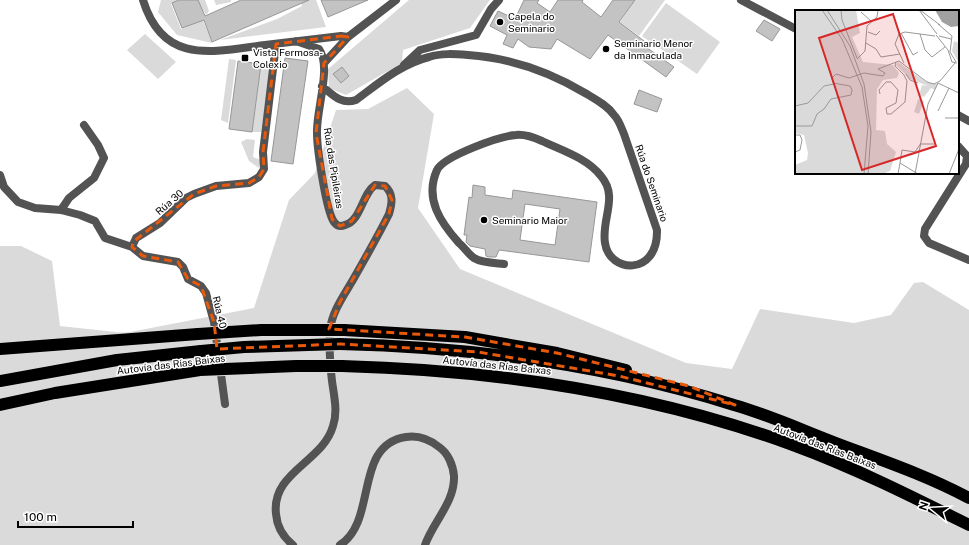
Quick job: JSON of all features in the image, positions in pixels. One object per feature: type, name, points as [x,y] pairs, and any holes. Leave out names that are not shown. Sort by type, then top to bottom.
[{"type":"highway","points":[[0,349],[261,330],[344,330],[465,337],[557,353],[689,386],[735,405]]},
{"type":"highway","name":"Autovía das Rías Baixas","points":[[0,381],[118,360],[244,347],[340,344],[402,346],[478,352],[547,362],[664,386],[735,405],[936,481],[969,498]]},
{"type":"highway","name":"Autovía das Rías Baixas","points":[[0,405],[55,392],[200,370],[296,366],[415,368],[556,384],[625,397],[692,413],[792,444],[891,486],[969,524]]},
{"type":"street","points":[[143,0],[150,18],[157,29],[170,40],[184,48],[210,52],[341,36],[348,37]]},
{"type":"street","points":[[324,63],[348,37],[396,0]]},
{"type":"street","points":[[403,66],[420,50],[476,35],[499,0]]},
{"type":"street","points":[[741,0],[795,28]]},
{"type":"street","points":[[296,41],[319,49],[324,63],[322,86]]},
{"type":"street","name":"Rúa 30","points":[[132,247],[136,238],[160,223],[186,198],[216,186],[254,181],[262,174],[264,164],[263,152],[276,44]]},
{"type":"street","name":"Rúa do Seminario","points":[[322,86],[337,99],[349,102],[356,100],[403,66],[428,57],[446,54],[484,56],[529,66],[564,81],[599,102],[611,112],[619,121],[658,230],[658,241],[650,258],[638,265],[629,265],[621,263],[608,251],[605,243],[605,233],[610,204],[609,193],[602,176],[587,163],[538,139],[527,135],[516,134],[498,138],[459,154],[443,164],[438,169],[432,196],[438,215],[474,258],[504,264]]},
{"type":"street","name":"Rúa das Pipileiras","points":[[293,545],[282,533],[279,527],[276,504],[281,488],[289,476],[325,443],[334,425],[335,399],[330,348],[330,330],[333,317],[389,214],[392,200],[390,192],[385,186],[375,185],[369,190],[352,220],[346,225],[340,226],[332,219],[325,189],[316,133],[322,86]]},
{"type":"street","points":[[959,116],[969,121]]},
{"type":"street","points":[[61,210],[69,198],[94,178],[104,158],[98,145],[84,125]]},
{"type":"street","points":[[959,147],[968,156],[966,164],[925,229],[924,236],[930,243],[969,260]]},
{"type":"street","name":"Rúa 40","points":[[0,175],[4,187],[18,202],[35,208],[61,210],[95,221],[105,238],[132,247],[143,256],[178,262],[183,267],[188,279],[201,286],[206,293],[214,322],[225,404]]},
{"type":"street","points":[[340,545],[351,536],[357,524],[370,474],[381,451],[397,440],[417,436],[430,441],[441,448],[450,459],[454,473],[450,497],[431,529],[425,545]]},
{"type":"highlighted area","points":[[341,36],[348,37],[324,63],[316,133],[332,219],[340,226],[352,221],[375,185],[385,186],[392,200],[389,214],[340,302],[329,329],[465,337],[557,353],[689,386],[735,405],[619,376],[478,352],[340,344],[217,349],[214,322],[201,286],[188,279],[178,262],[143,256],[132,247],[133,242],[194,194],[216,186],[249,183],[259,177],[264,169],[263,152],[276,44]]},
{"type":"shaded area","points":[[161,0],[179,0],[171,4],[181,29],[203,20],[212,43],[177,35],[158,12]]},
{"type":"shaded area","points":[[197,0],[205,0],[209,11],[206,15]]},
{"type":"shaded area","points":[[214,0],[231,0],[231,2],[216,5]]},
{"type":"shaded area","points":[[300,0],[316,0],[326,27],[220,40],[277,19],[302,6]]},
{"type":"shaded area","points":[[409,0],[490,0],[470,28],[403,50],[402,63],[346,95],[329,88],[328,69]]},
{"type":"shaded area","points":[[635,0],[665,0],[639,36],[620,22]]},
{"type":"shaded area","points":[[666,3],[720,42],[697,74],[642,36]]},
{"type":"shaded area","points":[[145,34],[176,62],[158,79],[127,50]]},
{"type":"shaded area","points":[[229,59],[236,60],[228,123],[221,120]]},
{"type":"shaded area","points":[[261,64],[271,68],[261,132],[252,132]]},
{"type":"shaded area","points":[[407,88],[434,114],[418,208],[460,269],[686,363],[732,369],[760,309],[854,323],[891,315],[914,283],[923,282],[969,310],[969,545],[0,545],[0,246],[21,246],[52,261],[60,326],[125,333],[254,308],[289,200],[315,173],[336,110],[368,109]]},
{"type":"shaded area","points":[[247,139],[255,140],[253,157],[261,160],[259,168],[249,161],[241,142]]},
{"type":"building","points":[[179,0],[198,0],[205,16],[241,0],[309,0],[212,42],[204,20],[182,28],[172,3]]},
{"type":"building","points":[[321,0],[368,0],[328,17]]},
{"type":"building","name":"Seminario Menor da Inmaculada","points":[[524,0],[539,0],[537,3],[550,12],[558,0],[583,0],[582,2],[601,17],[613,0],[635,0],[619,22],[648,44],[646,47],[674,67],[666,77],[608,35],[590,59],[557,39],[551,49],[529,47],[518,39],[513,48],[503,44],[507,35],[490,26],[498,11],[515,19]]},
{"type":"building","points":[[764,20],[780,29],[772,41],[756,31]]},
{"type":"building","points":[[285,58],[308,61],[293,164],[271,161]]},
{"type":"building","points":[[238,61],[261,64],[252,132],[229,129]]},
{"type":"building","points":[[342,67],[349,76],[341,83],[333,74]]},
{"type":"building","points":[[639,90],[662,99],[657,112],[634,104]]},
{"type":"building","name":"Seminario Maior","points":[[473,185],[485,187],[485,195],[512,199],[513,190],[597,202],[589,262],[499,250],[496,257],[486,256],[485,249],[470,246],[466,242],[467,235],[464,235],[469,197],[472,198]],"holes":[[[525,204],[560,209],[555,245],[520,240]]]},
{"type":"place","name":"Capela do Seminario","points":[[500,22]]},
{"type":"place","name":"Seminario Menor da Inmaculada","points":[[606,49]]},
{"type":"place","name":"Vista Fermosa- Colexio","points":[[245,58]]},
{"type":"place","name":"Seminario Maior","points":[[484,220]]}]
